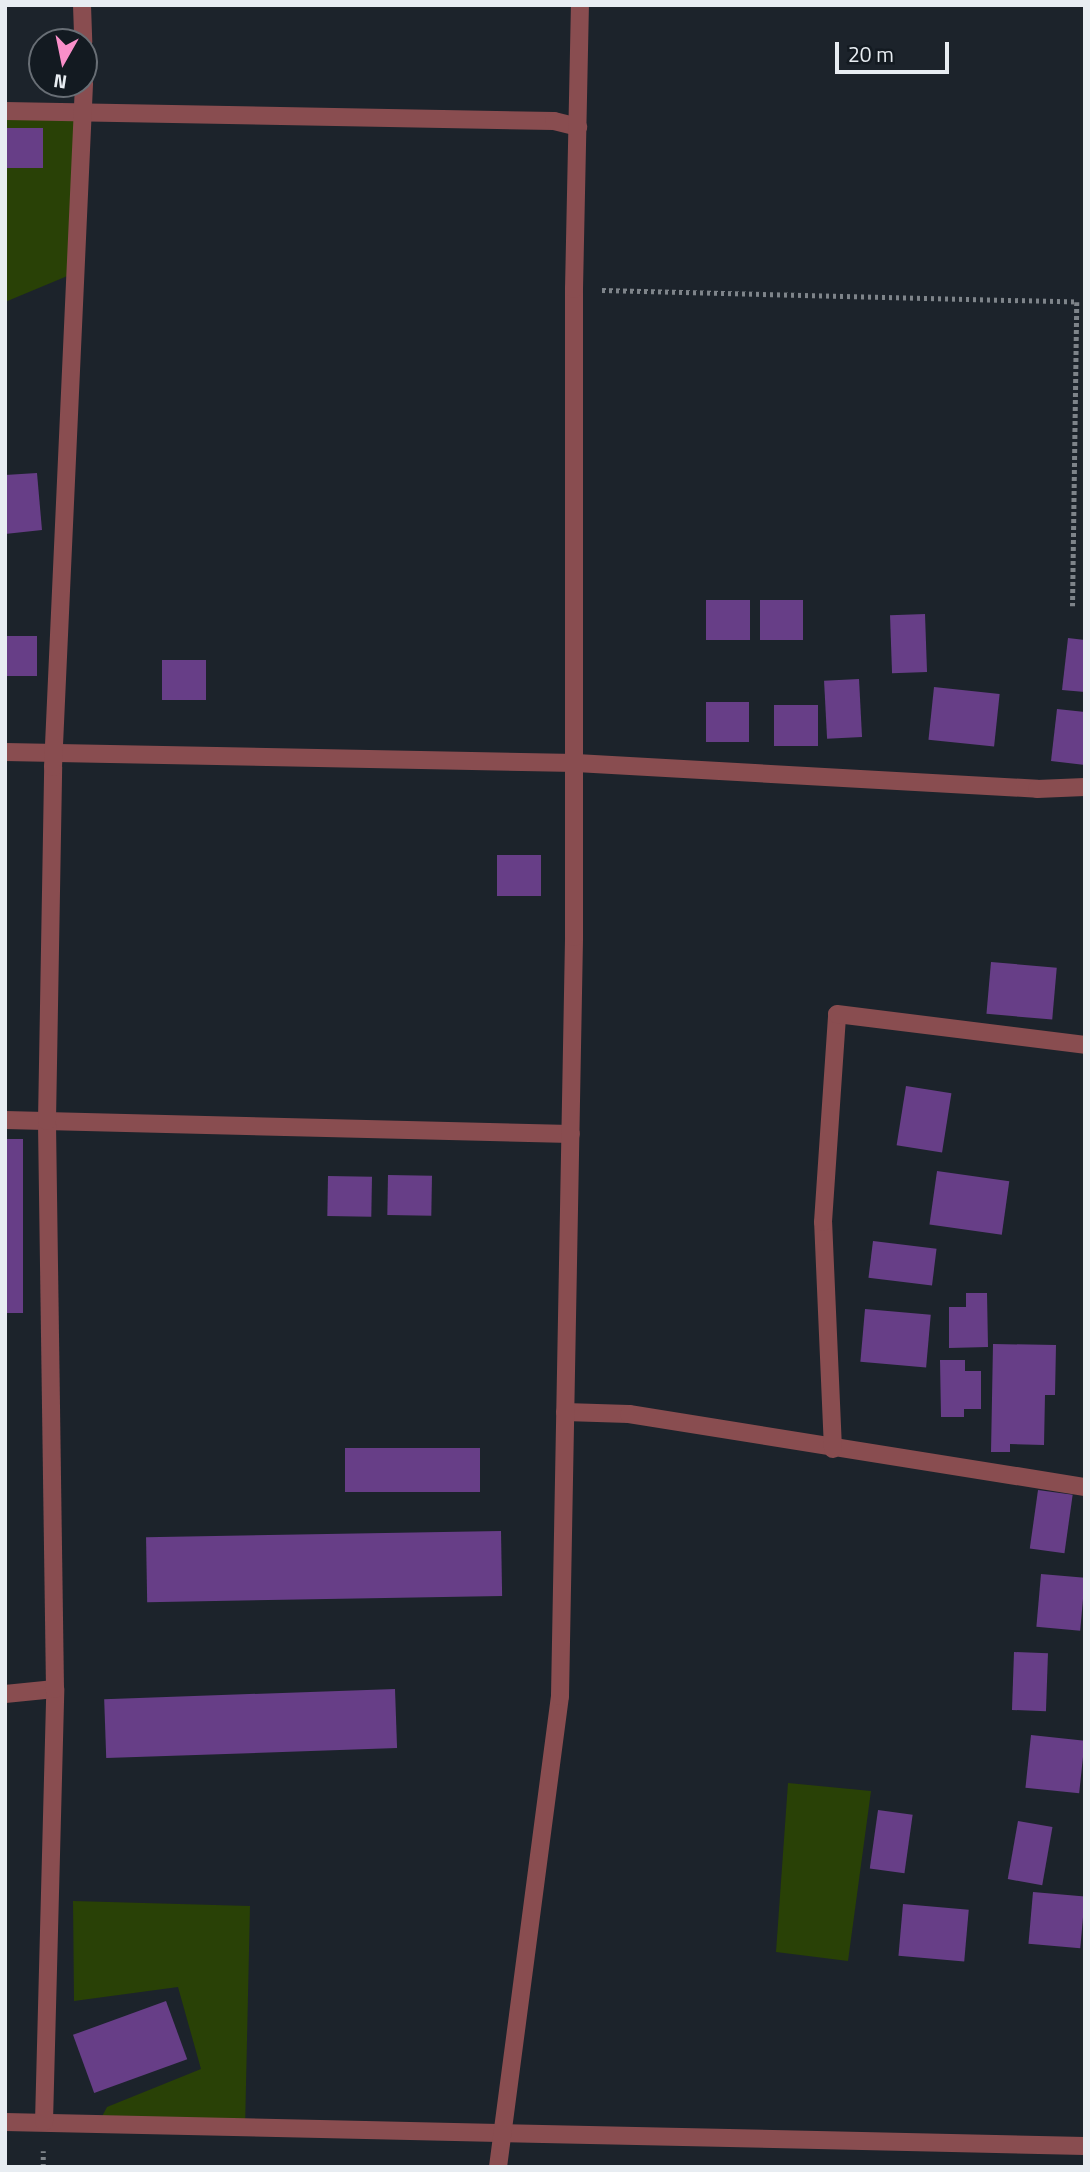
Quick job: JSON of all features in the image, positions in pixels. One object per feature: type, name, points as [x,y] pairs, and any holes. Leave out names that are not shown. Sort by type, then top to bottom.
[{"type":"street","points":[[82,5],[83,28]]},
{"type":"street","points":[[498,2167],[560,1696],[572,1134],[576,763],[574,289],[580,5]]},
{"type":"street","points":[[44,2122],[55,1689],[47,1121],[54,753],[84,98]]},
{"type":"street","points":[[5,111],[554,121],[578,127]]},
{"type":"street","points":[[5,752],[576,763],[1037,789],[1085,787]]},
{"type":"street","points":[[833,1449],[823,1222],[837,1014],[1085,1045]]},
{"type":"street","points":[[5,1120],[572,1134]]},
{"type":"street","points":[[565,1412],[629,1414],[833,1449],[1085,1487]]},
{"type":"street","points":[[5,1694],[55,1689]]},
{"type":"street","points":[[5,2122],[502,2136],[1085,2146]]},
{"type":"path","points":[[574,289],[1077,302],[1073,606]]},
{"type":"green space","points":[[5,111],[84,112],[77,272],[5,302]]},
{"type":"green space","points":[[788,1783],[871,1791],[848,1961],[776,1952]]},
{"type":"green space","points":[[73,1901],[250,1906],[245,2129],[98,2124],[107,2107],[201,2069],[178,1987],[74,2001]]},
{"type":"building","points":[[5,128],[43,128],[43,168],[5,168]]},
{"type":"building","points":[[37,473],[42,530],[5,534],[5,475]]},
{"type":"building","points":[[706,600],[750,600],[750,640],[706,640]]},
{"type":"building","points":[[760,600],[803,600],[803,640],[760,640]]},
{"type":"building","points":[[925,614],[927,672],[892,673],[890,615]]},
{"type":"building","points":[[5,636],[37,636],[37,676],[5,676]]},
{"type":"building","points":[[1068,638],[1085,640],[1085,692],[1062,690]]},
{"type":"building","points":[[162,660],[206,660],[206,700],[162,700]]},
{"type":"building","points":[[859,679],[862,737],[827,739],[824,681]]},
{"type":"building","points":[[934,687],[1000,694],[994,747],[928,740]]},
{"type":"building","points":[[706,702],[749,702],[749,742],[706,742]]},
{"type":"building","points":[[774,705],[818,705],[818,746],[774,746]]},
{"type":"building","points":[[1057,709],[1085,712],[1085,765],[1051,761]]},
{"type":"building","points":[[497,855],[541,855],[541,896],[497,896]]},
{"type":"building","points":[[991,962],[1057,968],[1052,1020],[986,1014]]},
{"type":"building","points":[[906,1086],[951,1093],[942,1152],[897,1145]]},
{"type":"building","points":[[5,1139],[23,1139],[23,1313],[5,1313]]},
{"type":"building","points":[[937,1171],[1009,1181],[1002,1235],[929,1224]]},
{"type":"building","points":[[388,1175],[432,1176],[431,1216],[387,1215]]},
{"type":"building","points":[[328,1176],[372,1177],[371,1217],[327,1216]]},
{"type":"building","points":[[873,1241],[937,1249],[932,1286],[868,1278]]},
{"type":"building","points":[[966,1293],[987,1293],[988,1347],[949,1348],[949,1307],[966,1307]]},
{"type":"building","points":[[865,1309],[931,1315],[926,1368],[860,1362]]},
{"type":"building","points":[[993,1344],[1056,1345],[1055,1395],[1045,1395],[1044,1445],[1010,1444],[1010,1452],[991,1452]]},
{"type":"building","points":[[940,1360],[965,1360],[965,1371],[981,1371],[981,1409],[964,1409],[964,1417],[941,1417]]},
{"type":"building","points":[[345,1448],[480,1448],[480,1492],[345,1492]]},
{"type":"building","points":[[1038,1490],[1073,1495],[1064,1553],[1030,1548]]},
{"type":"building","points":[[501,1531],[502,1596],[147,1602],[146,1537]]},
{"type":"building","points":[[1041,1574],[1085,1578],[1080,1631],[1036,1627]]},
{"type":"building","points":[[1014,1652],[1048,1653],[1046,1711],[1012,1710]]},
{"type":"building","points":[[395,1689],[397,1748],[106,1758],[104,1699]]},
{"type":"building","points":[[1031,1735],[1085,1741],[1079,1793],[1025,1788]]},
{"type":"building","points":[[878,1810],[913,1815],[904,1873],[870,1868]]},
{"type":"building","points":[[1018,1821],[1052,1827],[1042,1885],[1008,1879]]},
{"type":"building","points":[[1033,1892],[1085,1897],[1080,1948],[1028,1944]]},
{"type":"building","points":[[903,1904],[969,1910],[964,1962],[898,1956]]},
{"type":"building","points":[[166,2001],[187,2059],[94,2093],[73,2035]]}]
